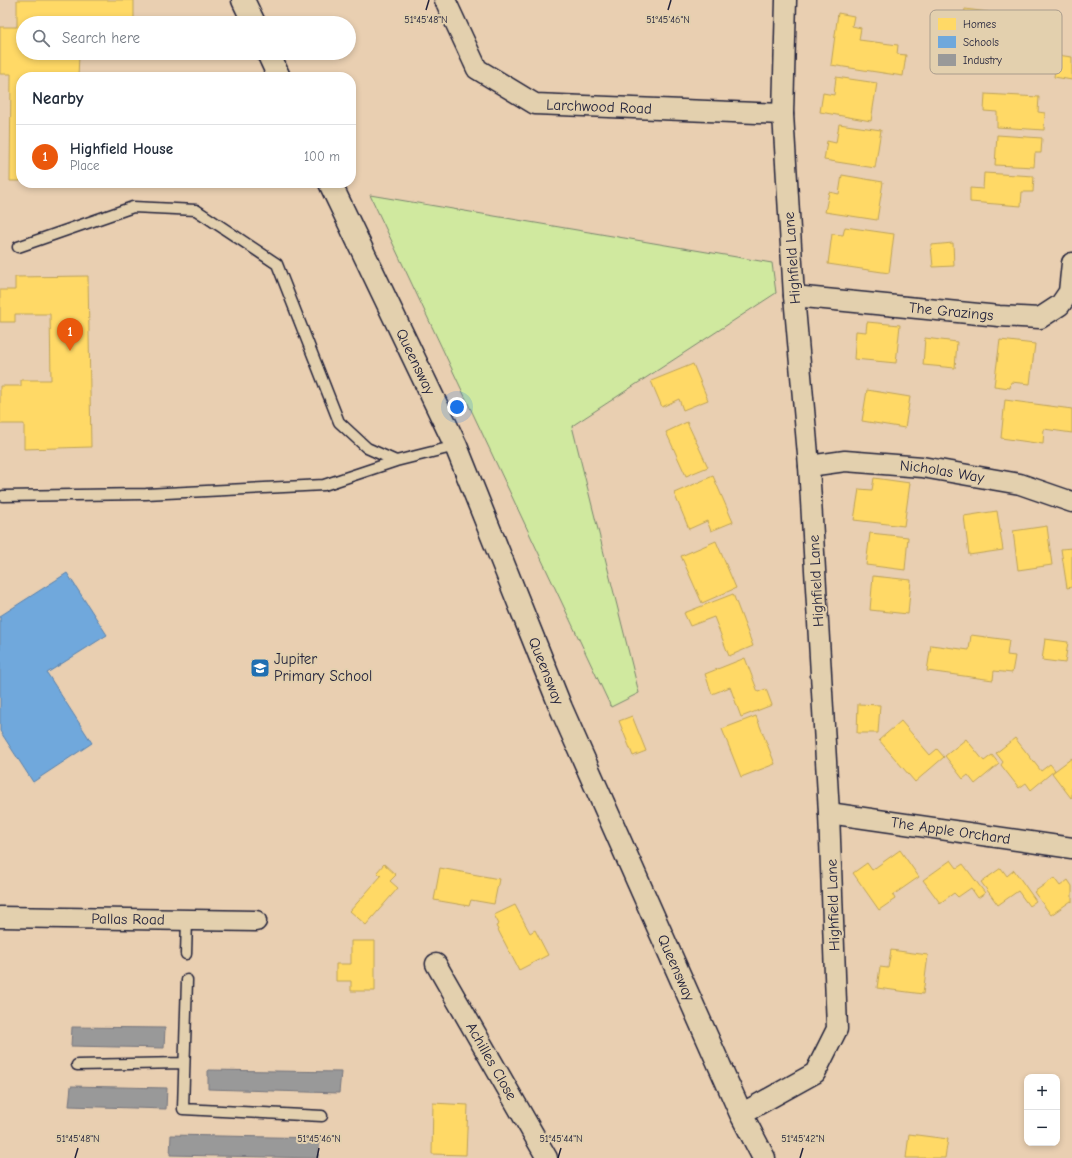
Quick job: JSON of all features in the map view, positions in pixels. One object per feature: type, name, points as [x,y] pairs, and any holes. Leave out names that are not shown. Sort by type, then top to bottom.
[{"type":"main road","points":[[243,0],[251,16]]},
{"type":"main road","points":[[271,60],[277,72]]},
{"type":"main road","name":"Queensway","points":[[332,188],[456,446],[561,708],[741,1114],[764,1158]]},
{"type":"street","name":"Larchwood Road","points":[[445,0],[477,69],[535,104],[783,114]]},
{"type":"street","name":"Highfield Lane","points":[[741,1114],[815,1072],[837,1029],[829,813],[809,466],[794,296],[783,114],[786,0]]},
{"type":"street","name":"The Grazings","points":[[794,296],[999,316],[1040,318],[1060,305],[1069,292],[1072,263]]},
{"type":"street","name":"Nicholas Way","points":[[809,466],[845,461],[922,467],[1020,484],[1072,502]]},
{"type":"street","name":"The Apple Orchard","points":[[829,813],[1072,848]]},
{"type":"street","name":"Pallas Road","points":[[0,917],[256,921]]},
{"type":"street","name":"Achilles Close","points":[[436,964],[547,1158]]},
{"type":"lane","points":[[18,247],[133,207],[196,210],[277,264],[339,422],[367,448],[396,461]]},
{"type":"lane","points":[[3,496],[146,494],[324,485],[396,461],[456,446]]},
{"type":"lane","points":[[186,954],[187,920]]},
{"type":"lane","points":[[187,980],[183,1109],[322,1116]]},
{"type":"lane","points":[[77,1065],[184,1063]]},
{"type":"green space","points":[[370,195],[772,263],[776,293],[572,426],[639,693],[611,707]]},
{"type":"building: Homes","points":[[17,0],[134,0],[134,16],[17,16]]},
{"type":"building: Homes","points":[[838,13],[854,16],[852,26],[861,28],[859,40],[898,45],[897,54],[906,55],[903,76],[831,65]]},
{"type":"building: Homes","points":[[0,27],[16,27],[16,60],[79,60],[78,72],[16,72],[16,181],[10,181],[11,74],[0,74]]},
{"type":"building: Homes","points":[[1062,56],[1072,57],[1072,80],[1054,77],[1054,74],[1062,74]]},
{"type":"building: Homes","points":[[836,77],[877,83],[871,121],[820,112],[823,93],[834,95]]},
{"type":"building: Homes","points":[[985,94],[1039,97],[1038,112],[1045,113],[1044,130],[997,127],[997,112],[984,111]]},
{"type":"building: Homes","points":[[839,124],[881,130],[875,168],[824,160],[827,141],[836,143]]},
{"type":"building: Homes","points":[[997,135],[1042,138],[1041,153],[1035,153],[1034,167],[995,165]]},
{"type":"building: Homes","points":[[984,173],[1034,176],[1033,192],[1022,192],[1021,206],[970,202],[970,188],[983,189]]},
{"type":"building: Homes","points":[[842,175],[883,182],[877,220],[825,212],[829,192],[839,194]]},
{"type":"building: Homes","points":[[845,227],[894,234],[889,273],[828,264],[832,234],[843,235]]},
{"type":"building: Homes","points":[[953,243],[954,266],[933,267],[931,245]]},
{"type":"building: Homes","points":[[88,276],[91,447],[24,449],[24,424],[0,424],[0,386],[21,386],[21,380],[51,380],[50,314],[15,314],[15,322],[0,322],[0,290],[15,290],[15,277]]},
{"type":"building: Homes","points":[[867,322],[900,325],[896,363],[854,359],[856,331],[866,332]]},
{"type":"building: Homes","points":[[925,338],[957,342],[955,368],[923,365]]},
{"type":"building: Homes","points":[[1000,340],[1035,344],[1030,384],[1011,382],[1010,388],[994,386]]},
{"type":"building: Homes","points":[[693,364],[708,400],[683,410],[679,399],[662,407],[651,381]]},
{"type":"building: Homes","points":[[867,390],[910,397],[905,428],[862,421]]},
{"type":"building: Homes","points":[[1005,400],[1072,409],[1072,433],[1044,429],[1043,444],[1001,438]]},
{"type":"building: Homes","points":[[687,422],[708,467],[686,476],[666,432]]},
{"type":"building: Homes","points":[[713,476],[733,522],[711,531],[707,521],[689,529],[674,493]]},
{"type":"building: Homes","points":[[874,478],[910,483],[904,526],[854,520],[859,489],[872,490]]},
{"type":"building: Homes","points":[[997,511],[1003,550],[969,555],[964,516]]},
{"type":"building: Homes","points":[[1047,526],[1052,565],[1018,570],[1013,531]]},
{"type":"building: Homes","points":[[870,533],[908,537],[905,570],[866,565]]},
{"type":"building: Homes","points":[[716,541],[736,588],[702,603],[681,556]]},
{"type":"building: Homes","points":[[1072,548],[1072,587],[1067,588],[1061,549]]},
{"type":"building: Homes","points":[[873,576],[911,580],[908,614],[870,610]]},
{"type":"building: Homes","points":[[733,594],[753,646],[729,656],[714,617],[690,626],[684,613]]},
{"type":"building: Homes","points":[[971,635],[1009,640],[1007,655],[1015,656],[1012,673],[994,671],[993,680],[927,671],[931,645],[969,650]]},
{"type":"building: Homes","points":[[1045,639],[1068,642],[1065,663],[1042,660]]},
{"type":"building: Homes","points":[[745,658],[758,692],[766,689],[772,705],[741,717],[730,687],[712,694],[705,674]]},
{"type":"building: Homes","points":[[858,704],[880,705],[878,733],[857,733]]},
{"type":"building: Homes","points":[[632,716],[646,751],[633,756],[619,721]]},
{"type":"building: Homes","points":[[756,716],[775,764],[741,777],[722,729]]},
{"type":"building: Homes","points":[[901,721],[930,755],[937,749],[944,757],[915,782],[879,740]]},
{"type":"building: Homes","points":[[1015,738],[1041,771],[1050,764],[1055,770],[1031,790],[1026,783],[1019,788],[1001,765],[1003,762],[996,753]]},
{"type":"building: Homes","points":[[966,739],[984,761],[992,755],[999,764],[975,784],[968,775],[963,779],[945,756]]},
{"type":"building: Homes","points":[[1072,758],[1072,797],[1071,798],[1052,773]]},
{"type":"building: Homes","points":[[900,850],[919,877],[893,895],[895,899],[879,910],[853,873],[867,863],[872,870]]},
{"type":"building: Homes","points":[[951,860],[957,868],[963,864],[985,893],[978,898],[971,888],[958,897],[954,893],[940,903],[923,880]]},
{"type":"building: Homes","points":[[384,864],[396,875],[390,881],[398,888],[366,925],[350,911],[381,876],[377,872]]},
{"type":"building: Homes","points":[[440,868],[499,879],[494,904],[471,900],[469,906],[434,900]]},
{"type":"building: Homes","points":[[1001,868],[1007,876],[1014,870],[1036,901],[1029,906],[1018,891],[998,905],[981,882]]},
{"type":"building: Homes","points":[[1054,878],[1060,886],[1068,880],[1072,886],[1072,902],[1071,901],[1051,915],[1034,892]]},
{"type":"building: Homes","points":[[515,905],[530,933],[535,930],[548,955],[519,970],[496,926],[499,924],[494,915]]},
{"type":"building: Homes","points":[[351,941],[375,941],[375,991],[351,991],[351,981],[336,981],[336,964],[351,964]]},
{"type":"building: Homes","points":[[891,950],[928,955],[923,994],[877,988],[880,967],[888,968]]},
{"type":"building: Homes","points":[[433,1103],[468,1105],[466,1155],[432,1154]]},
{"type":"building: Homes","points":[[909,1134],[948,1139],[945,1158],[906,1158]]},
{"type":"building: Schools","points":[[67,573],[107,635],[47,673],[92,743],[33,782],[0,731],[0,616]]},
{"type":"building: Industry","points":[[72,1027],[165,1028],[164,1048],[71,1046]]},
{"type":"building: Industry","points":[[208,1070],[341,1072],[339,1093],[208,1089]]},
{"type":"building: Industry","points":[[71,1086],[167,1088],[166,1109],[69,1106]]},
{"type":"building: Industry","points":[[171,1135],[320,1138],[318,1158],[170,1155]]},
{"type":"place","name":"Highfield House","points":[[70,351]]},
{"type":"place","name":"Jupiter Primary School","points":[[260,668]]}]
